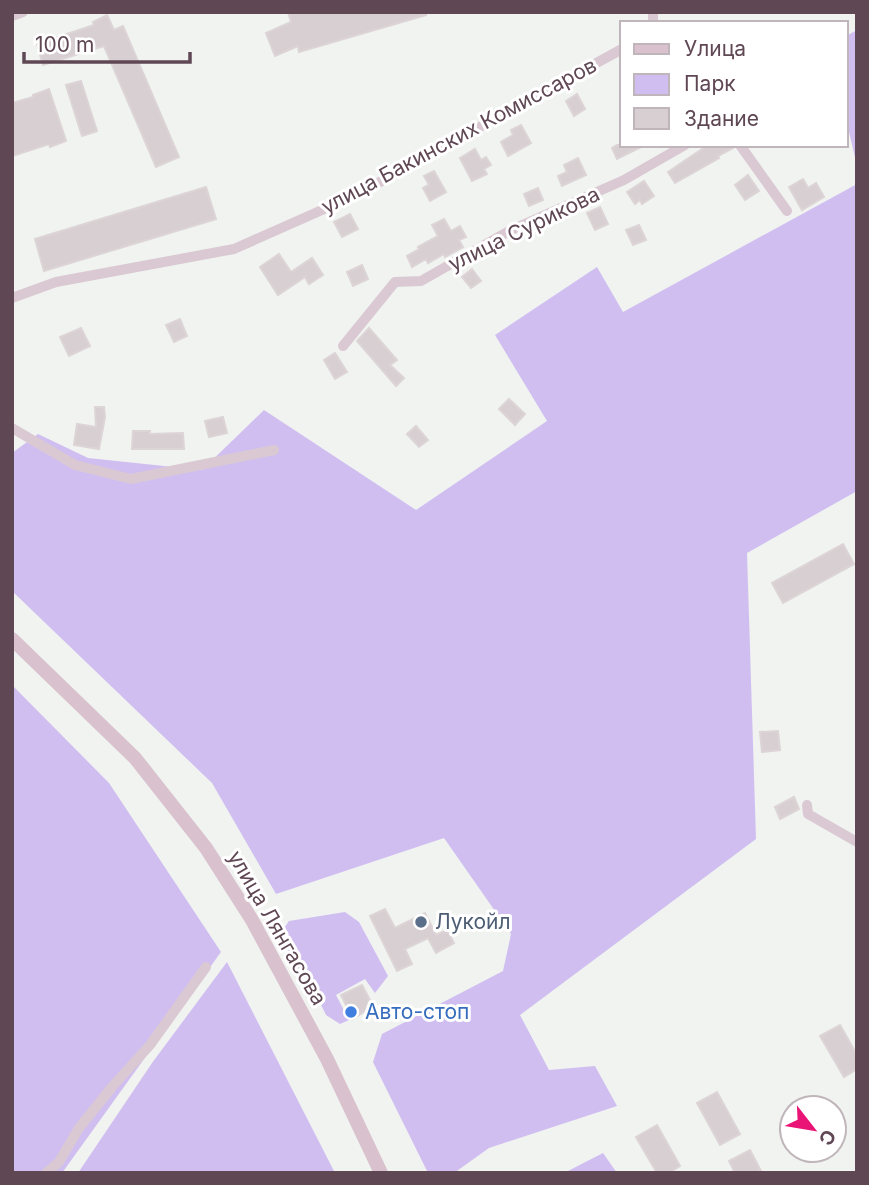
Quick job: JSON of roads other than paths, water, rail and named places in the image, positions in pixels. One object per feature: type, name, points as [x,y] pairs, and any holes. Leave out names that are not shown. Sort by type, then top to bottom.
[{"type":"main road","name":"улица Лянгасова","points":[[12,639],[135,758],[206,848],[253,919],[327,1059],[380,1173]]},
{"type":"street","points":[[12,16],[23,12]]},
{"type":"street","name":"улица Бакинских Комиссаров","points":[[12,298],[56,282],[234,249],[358,194],[620,50]]},
{"type":"street","name":"улица Сурикова","points":[[343,346],[394,282],[421,281],[509,231],[624,180],[682,147]]},
{"type":"street","points":[[741,147],[787,211]]},
{"type":"street","points":[[12,428],[75,465],[131,479],[274,450]]},
{"type":"street","points":[[807,805],[808,814],[857,842]]},
{"type":"street","points":[[46,1173],[60,1162],[79,1128],[150,1045],[206,967]]},
{"type":"place","name":"Лукойл","points":[[421,922]]},
{"type":"place","name":"Авто-стоп","points":[[351,1012]]}]
